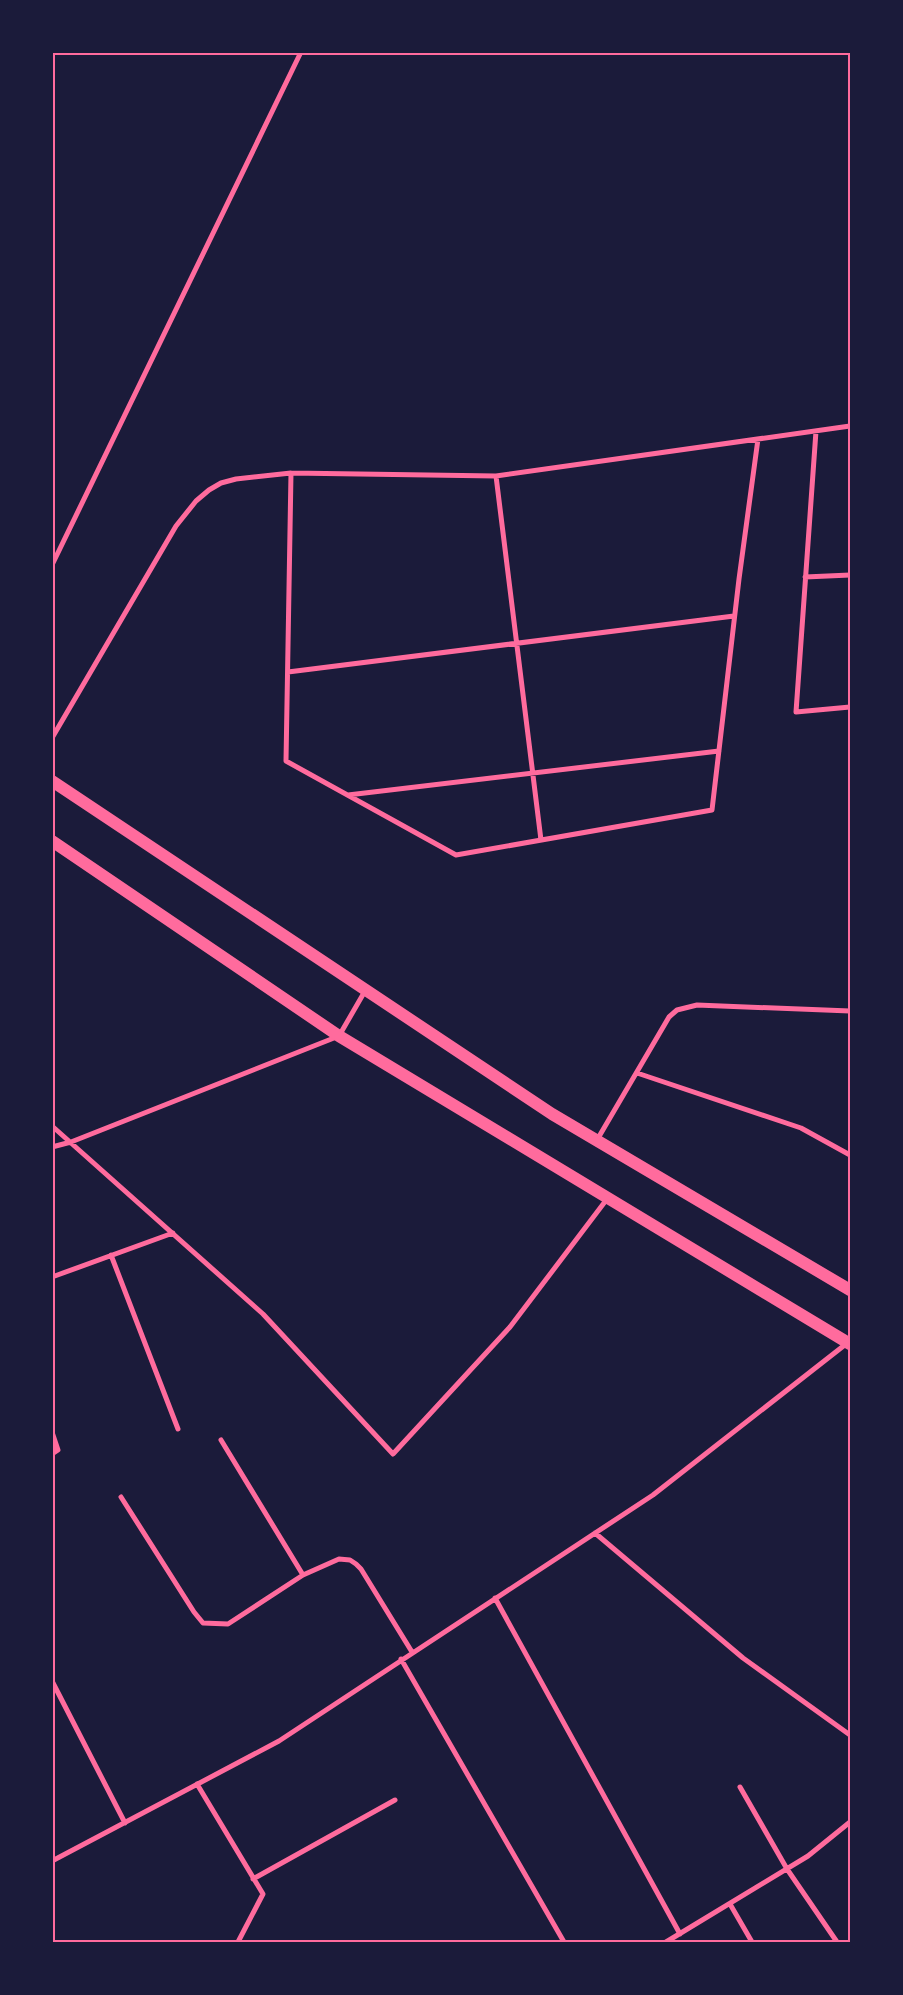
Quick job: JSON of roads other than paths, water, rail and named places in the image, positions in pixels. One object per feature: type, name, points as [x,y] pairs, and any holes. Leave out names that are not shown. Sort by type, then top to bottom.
[{"type":"main road","points":[[52,781],[552,1114],[850,1290]]},
{"type":"main road","points":[[52,841],[339,1036],[607,1199],[850,1343]]},
{"type":"street","points":[[52,564],[301,52]]},
{"type":"street","points":[[52,738],[176,526],[196,501],[221,483],[236,479],[291,474],[496,476],[850,426]]},
{"type":"street","points":[[816,431],[796,712],[850,707]]},
{"type":"street","points":[[291,474],[286,761],[456,855],[712,810],[734,616],[758,439]]},
{"type":"street","points":[[496,476],[541,840]]},
{"type":"street","points":[[805,577],[850,575]]},
{"type":"street","points":[[288,672],[734,616]]},
{"type":"street","points":[[347,795],[719,752]]},
{"type":"street","points":[[52,1147],[71,1142],[339,1036],[365,990]]},
{"type":"street","points":[[597,1140],[669,1017],[677,1010],[697,1005],[850,1011]]},
{"type":"street","points":[[637,1073],[801,1128],[850,1155]]},
{"type":"street","points":[[52,1126],[262,1314],[392,1454],[510,1327],[607,1199]]},
{"type":"street","points":[[52,1277],[173,1233]]},
{"type":"street","points":[[111,1255],[178,1429]]},
{"type":"street","points":[[52,1861],[279,1741],[653,1495],[850,1343]]},
{"type":"street","points":[[52,1432],[58,1450],[52,1454]]},
{"type":"street","points":[[221,1440],[303,1575]]},
{"type":"street","points":[[120,1497],[203,1623],[228,1624],[303,1575],[340,1559],[350,1560],[362,1569],[412,1652]]},
{"type":"street","points":[[595,1533],[742,1658],[850,1734]]},
{"type":"street","points":[[495,1598],[680,1934]]},
{"type":"street","points":[[401,1659],[564,1942]]},
{"type":"street","points":[[52,1681],[125,1823]]},
{"type":"street","points":[[197,1784],[263,1894],[238,1942]]},
{"type":"street","points":[[740,1787],[788,1869],[837,1942]]},
{"type":"street","points":[[253,1879],[395,1800]]},
{"type":"street","points":[[666,1942],[808,1856],[850,1822]]},
{"type":"street","points":[[730,1904],[752,1942]]}]
